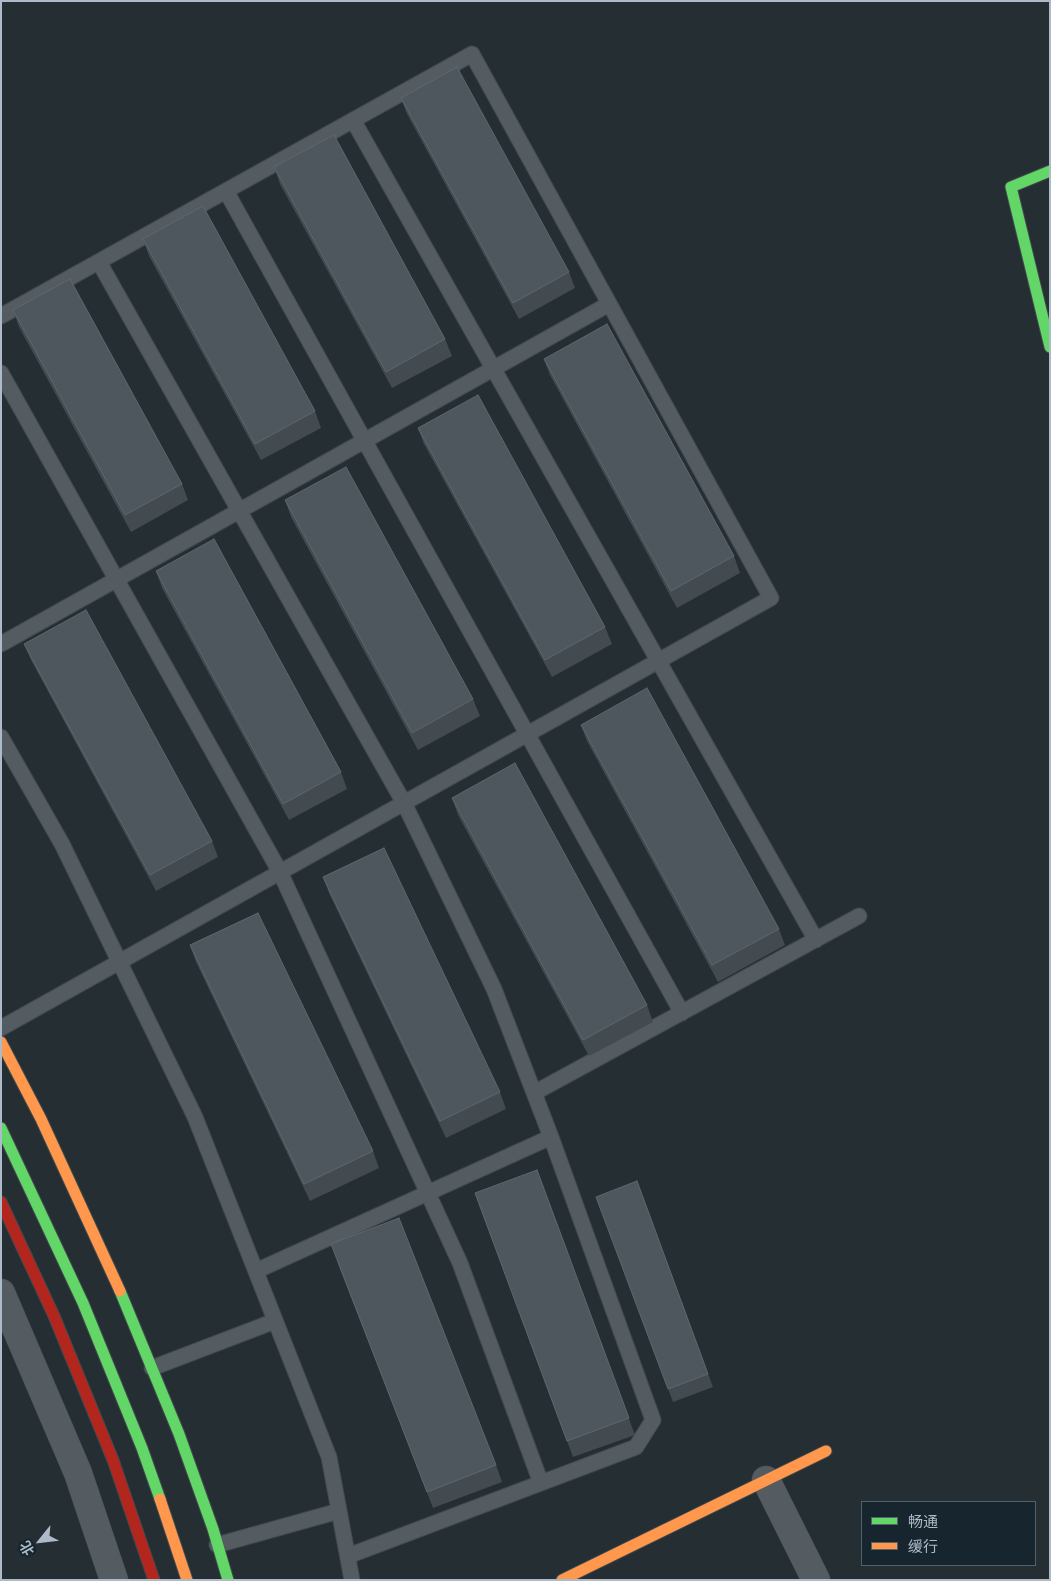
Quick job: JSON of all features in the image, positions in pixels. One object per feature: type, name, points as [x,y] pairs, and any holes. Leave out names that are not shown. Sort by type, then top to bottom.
[{"type":"main road","points":[[1050,171],[1011,187],[1050,347]]},
{"type":"main road","points":[[1,1042],[119,1288],[179,1434],[228,1580]]},
{"type":"main road","points":[[1,1128],[94,1330],[142,1448],[187,1580]]},
{"type":"main road","points":[[1,1202],[54,1316],[113,1460],[154,1580]]},
{"type":"main road","points":[[562,1580],[826,1451]]},
{"type":"street","points":[[1,1293],[78,1473],[114,1580]]},
{"type":"street","points":[[766,1480],[816,1580]]},
{"type":"lane","points":[[1,316],[472,54],[771,598],[1,1028]]},
{"type":"lane","points":[[353,120],[816,940]]},
{"type":"lane","points":[[226,191],[682,1013]]},
{"type":"lane","points":[[98,262],[404,803],[494,989],[551,1137],[653,1420],[636,1447],[348,1556]]},
{"type":"lane","points":[[1,644],[609,304]]},
{"type":"lane","points":[[1,373],[280,872],[460,1263],[541,1483]]},
{"type":"lane","points":[[1,737],[62,844],[195,1117],[329,1457],[352,1580]]},
{"type":"lane","points":[[534,1093],[859,916]]},
{"type":"lane","points":[[256,1271],[551,1137]]},
{"type":"lane","points":[[152,1368],[276,1320]]},
{"type":"lane","points":[[217,1545],[339,1511]]},
{"type":"building","points":[[457,67],[569,272],[513,303],[401,98]]},
{"type":"building","points":[[334,135],[445,339],[386,372],[274,167]]},
{"type":"building","points":[[203,206],[315,411],[255,444],[143,239]]},
{"type":"building","points":[[70,279],[182,484],[125,515],[13,310]]},
{"type":"building","points":[[607,324],[734,556],[671,591],[544,359]]},
{"type":"building","points":[[478,395],[605,627],[545,660],[418,428]]},
{"type":"building","points":[[346,467],[473,699],[412,733],[285,500]]},
{"type":"building","points":[[214,539],[341,772],[283,804],[156,571]]},
{"type":"building","points":[[86,610],[212,841],[150,875],[24,644]]},
{"type":"building","points":[[647,688],[779,929],[712,965],[581,725]]},
{"type":"building","points":[[515,763],[647,1005],[583,1040],[452,798]]},
{"type":"building","points":[[384,848],[500,1092],[440,1121],[323,877]]},
{"type":"building","points":[[258,913],[373,1151],[304,1184],[190,945]]},
{"type":"building","points":[[537,1170],[629,1418],[567,1441],[475,1193]]},
{"type":"building","points":[[637,1181],[708,1374],[668,1389],[596,1197]]},
{"type":"building","points":[[399,1218],[496,1465],[427,1492],[331,1244]]},
{"type":"traffic: fast","points":[[1050,171],[1011,187],[1050,347]]},
{"type":"traffic: fast","points":[[1,1128],[83,1303],[142,1448],[160,1499]]},
{"type":"traffic: fast","points":[[120,1291],[179,1434],[213,1529],[228,1580]]},
{"type":"traffic: slow","points":[[1,1042],[41,1119],[120,1291]]},
{"type":"traffic: slow","points":[[562,1580],[826,1451]]},
{"type":"traffic: slow","points":[[160,1499],[187,1580]]},
{"type":"traffic: jam","points":[[1,1202],[54,1316],[113,1460],[154,1580]]}]
